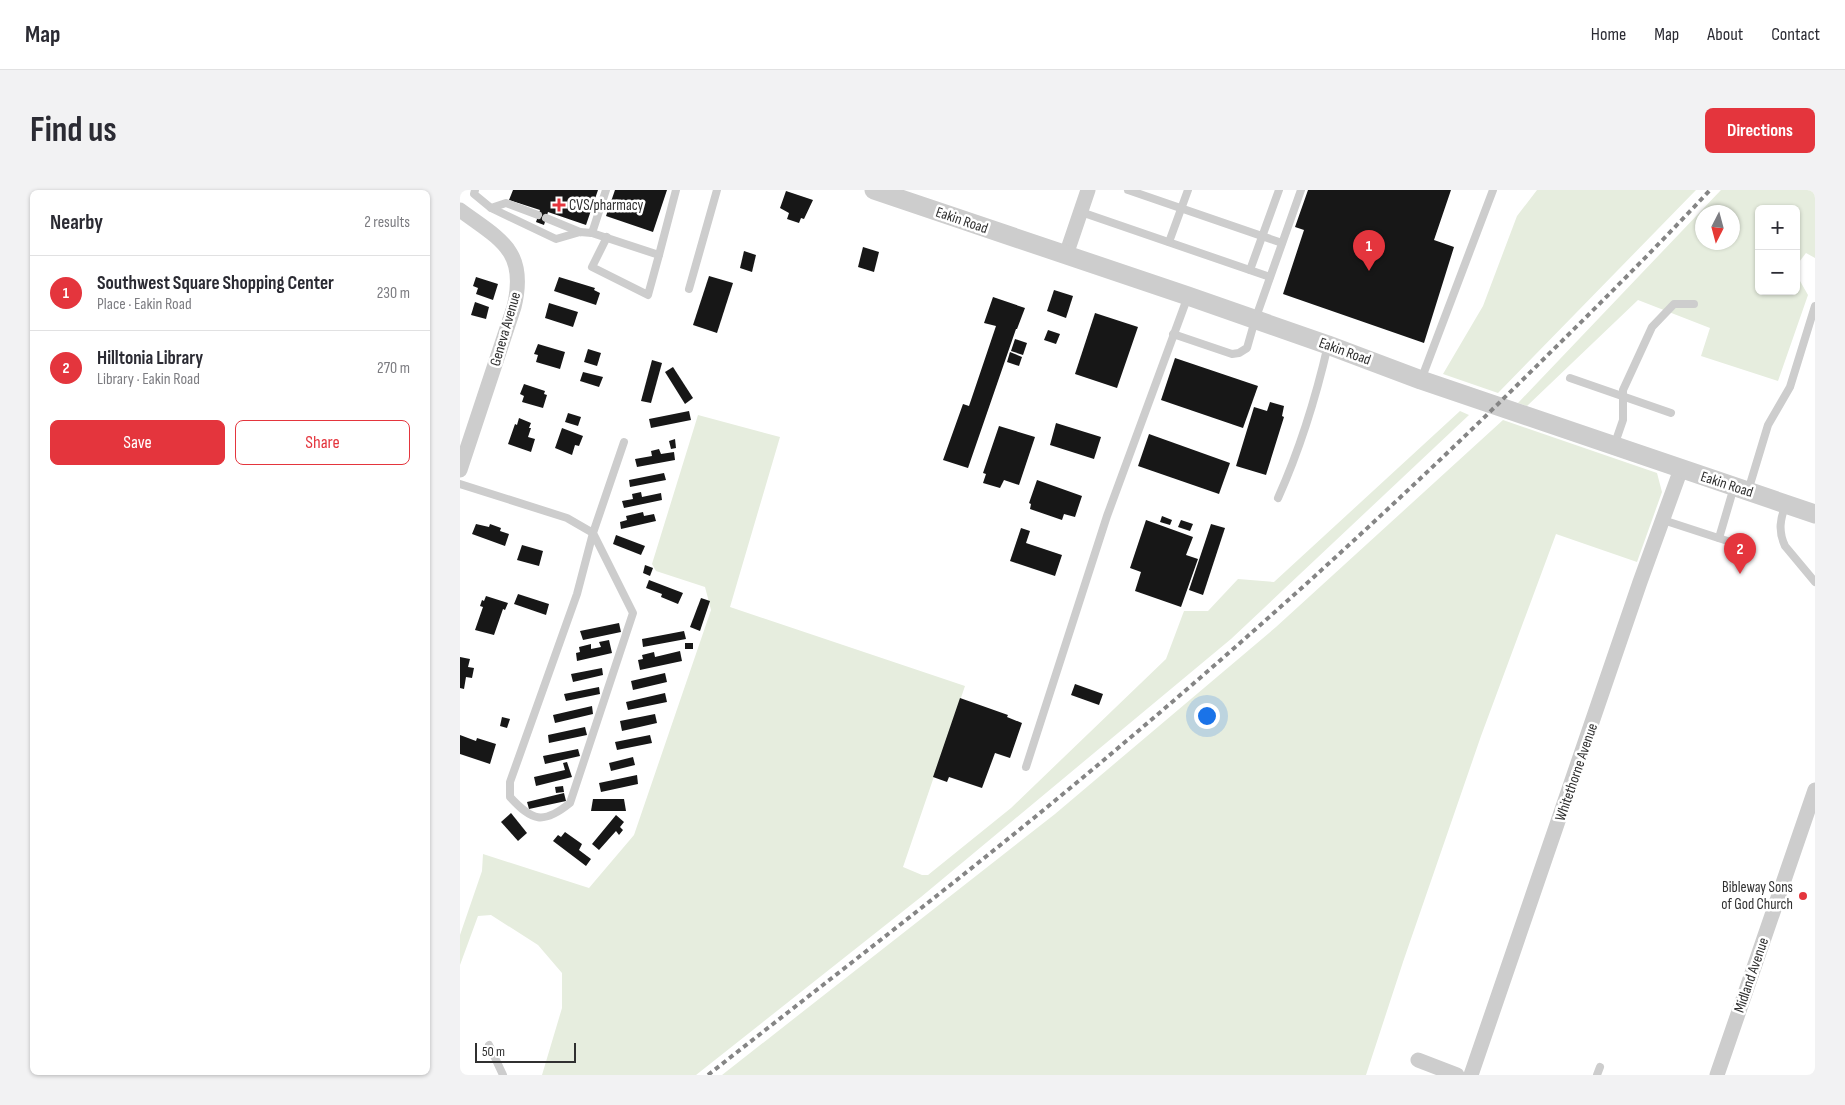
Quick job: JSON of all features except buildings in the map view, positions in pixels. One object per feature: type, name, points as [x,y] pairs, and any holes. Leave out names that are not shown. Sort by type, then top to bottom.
[{"type":"street","name":"Eakin Road","points":[[874,190],[1188,296],[1422,380],[1815,514]]},
{"type":"street","points":[[1066,255],[1088,190]]},
{"type":"street","name":"Geneva Avenue","points":[[460,210],[502,241],[510,250],[518,273],[517,297],[460,470]]},
{"type":"street","name":"Whitethorne Avenue","points":[[1471,1075],[1640,582],[1681,469]]},
{"type":"street","name":"Midland Avenue","points":[[1717,1075],[1815,790]]},
{"type":"street","points":[[1418,1060],[1457,1075]]},
{"type":"lane","points":[[475,190],[474,194],[491,208],[556,239],[580,232]]},
{"type":"lane","points":[[592,233],[606,190]]},
{"type":"lane","points":[[607,237],[592,268],[648,295],[676,190]]},
{"type":"lane","points":[[688,288],[717,190]]},
{"type":"lane","points":[[1128,190],[1282,243]]},
{"type":"lane","points":[[1169,242],[1188,190]]},
{"type":"lane","points":[[1250,270],[1279,190]]},
{"type":"lane","points":[[1173,334],[1232,354],[1239,353],[1247,348],[1301,190]]},
{"type":"lane","points":[[1422,380],[1493,190]]},
{"type":"lane","points":[[491,208],[506,203],[580,232],[607,237],[659,255]]},
{"type":"lane","points":[[1081,212],[1270,277]]},
{"type":"lane","points":[[1026,767],[1108,516],[1188,296]]},
{"type":"lane","points":[[1614,446],[1623,420],[1623,390],[1652,327],[1674,304],[1694,304]]},
{"type":"lane","points":[[1719,538],[1768,425],[1790,388],[1815,306]]},
{"type":"lane","points":[[1278,498],[1293,465],[1320,379],[1328,345]]},
{"type":"lane","points":[[1570,378],[1623,398],[1671,413]]},
{"type":"lane","points":[[460,484],[568,518],[593,533],[633,612],[570,803],[556,814],[539,818],[525,813],[510,796],[510,782],[578,594],[593,533],[624,442]]},
{"type":"lane","points":[[1786,504],[1780,523],[1782,541],[1815,582]]},
{"type":"lane","points":[[1663,520],[1746,547]]},
{"type":"lane","points":[[489,1046],[503,1075]]},
{"type":"green space","points":[[1537,190],[1696,190],[1498,393],[1443,374],[1483,306],[1517,216]]},
{"type":"green space","points":[[1721,190],[1815,190],[1815,258],[1806,253],[1800,261],[1800,205],[1755,205],[1755,295],[1800,295],[1800,281],[1808,295],[1778,381],[1701,356],[1710,328],[1638,300],[1527,406],[1518,403],[1695,217],[1695,250],[1740,250],[1740,205],[1707,205]]},
{"type":"green space","points":[[1460,411],[1469,415],[1231,639],[921,897],[696,1075],[542,1075],[562,1008],[562,973],[538,945],[491,915],[478,916],[460,965],[460,935],[482,871],[483,854],[589,888],[634,835],[711,610],[705,587],[656,571],[652,564],[698,415],[780,437],[730,607],[965,686],[903,867],[922,875],[928,875],[1011,808],[1166,659],[1184,611],[1208,611],[1238,579],[1274,582]]},
{"type":"green space","points":[[1503,420],[1657,473],[1662,492],[1637,562],[1556,534],[1481,736],[1366,1075],[722,1075],[1055,814],[1276,627]]},
{"type":"railway","points":[[708,1075],[1035,817],[1154,718],[1271,616],[1385,512],[1497,405],[1631,272],[1710,190]]},
{"type":"place","name":"CVS/pharmacy","points":[[559,205]]},
{"type":"place","name":"Southwest Square Shopping Center","points":[[1369,271]]},
{"type":"place","name":"Hilltonia Library","points":[[1740,574]]},
{"type":"place","name":"Bibleway Sons of God Church","points":[[1803,896]]}]
